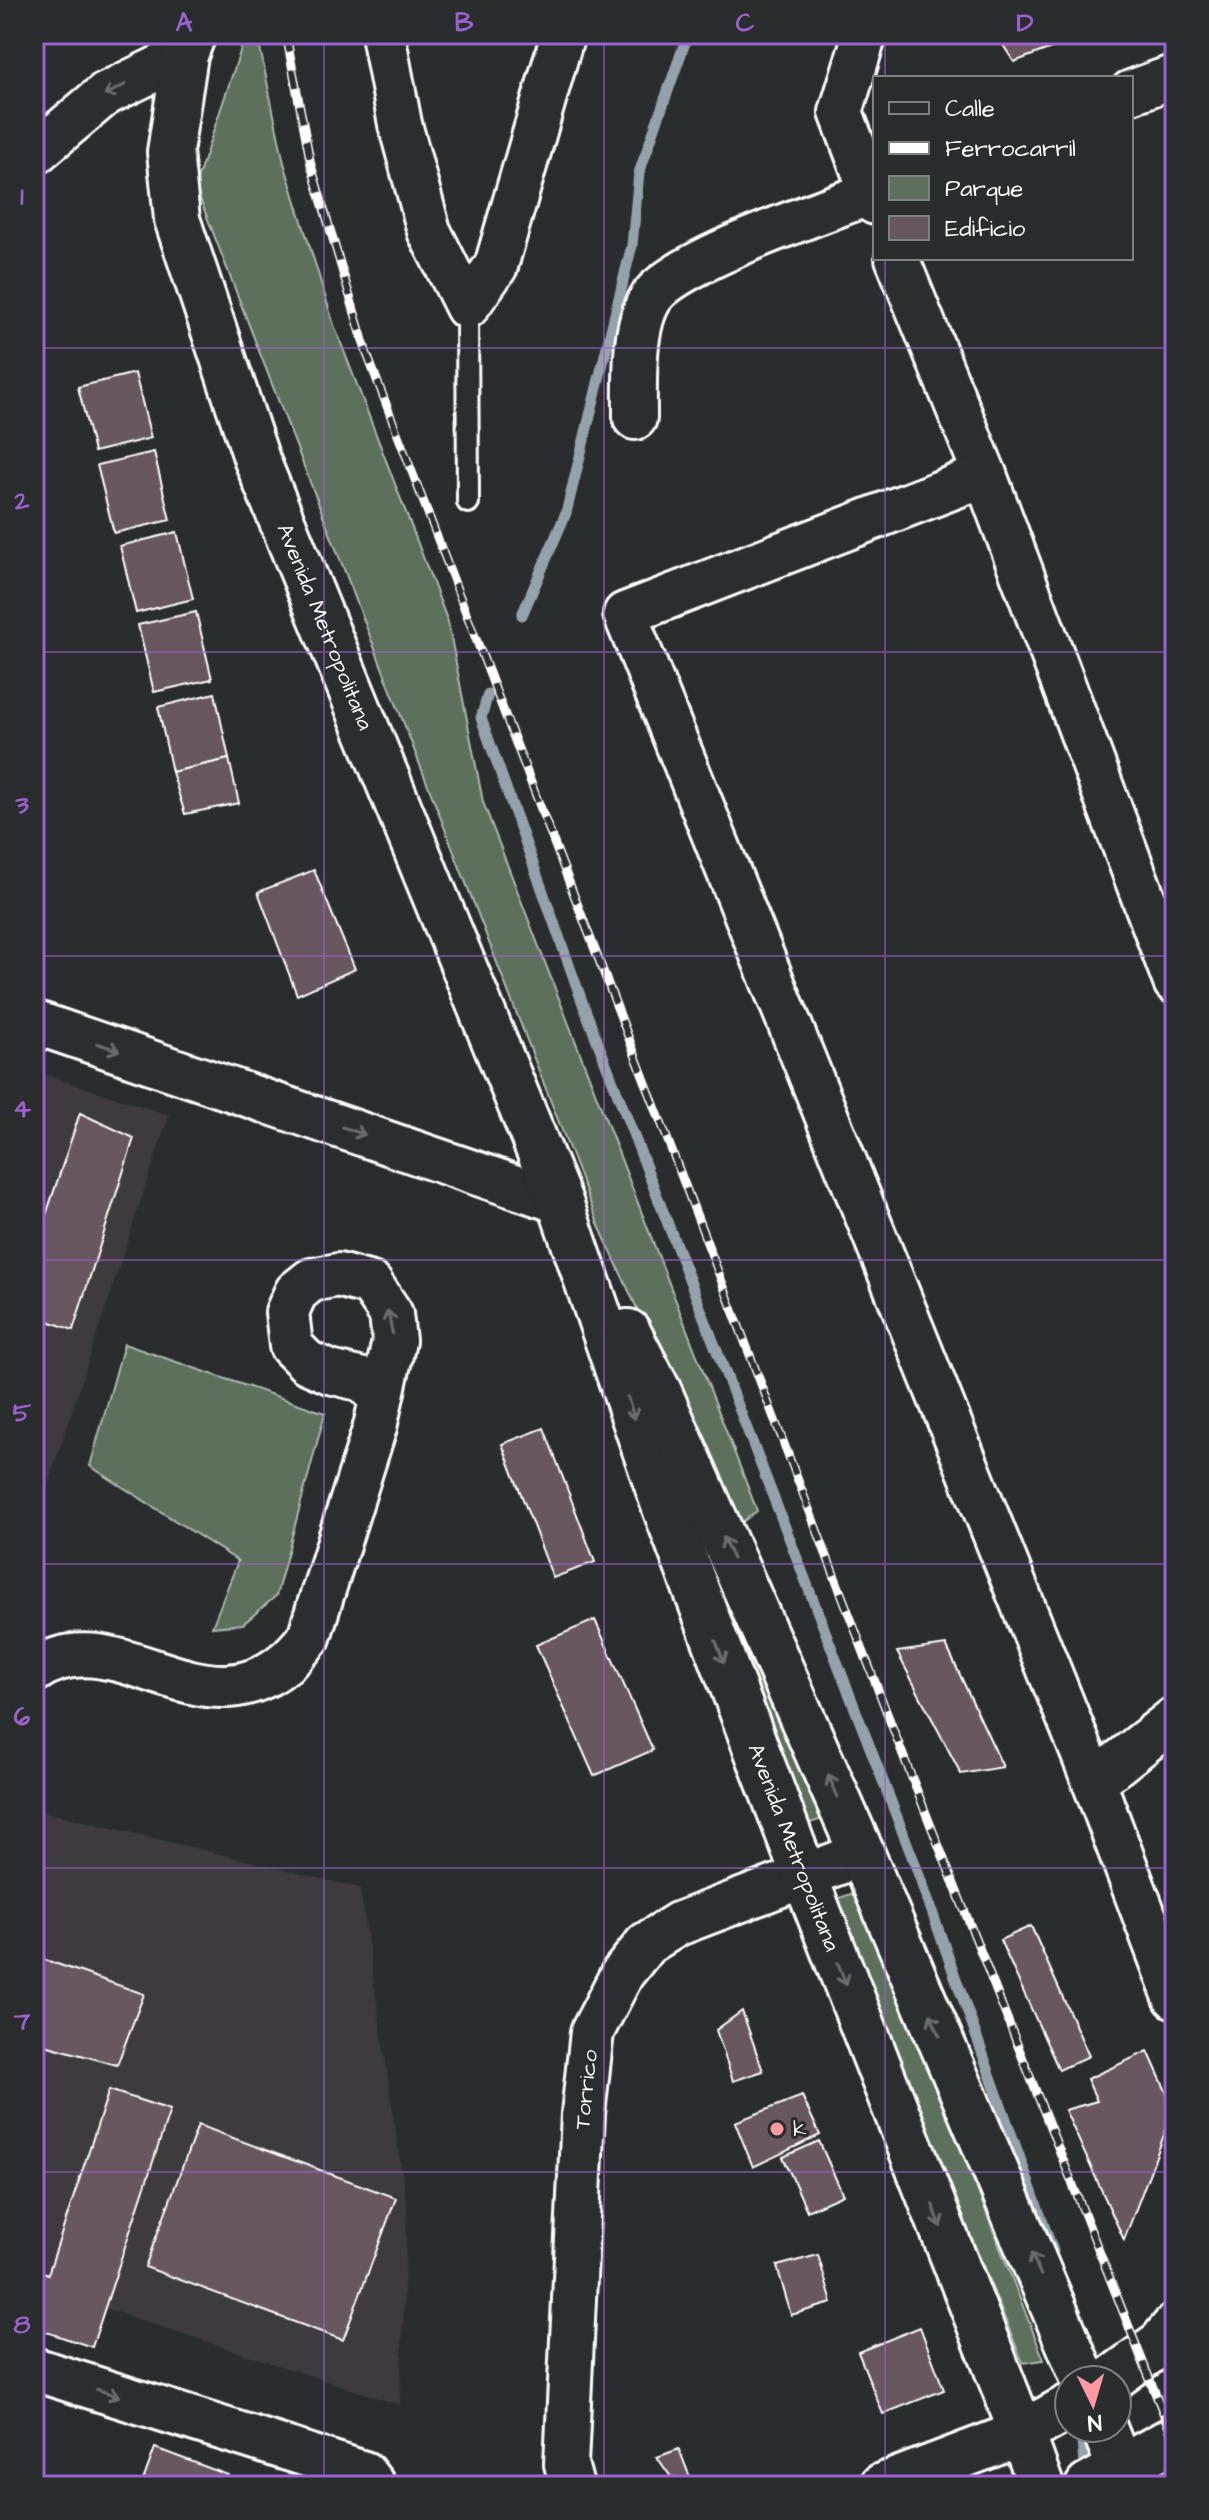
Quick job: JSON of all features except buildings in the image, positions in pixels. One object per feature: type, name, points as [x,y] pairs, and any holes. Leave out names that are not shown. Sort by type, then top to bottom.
[{"type":"street","points":[[383,34],[400,124],[429,231],[467,307],[496,266],[563,34]]},
{"type":"street","points":[[635,418],[635,350],[651,297],[698,261],[873,198],[841,112],[865,34]]},
{"type":"street","points":[[34,154],[105,94],[189,45]]},
{"type":"street","name":"Avenida Metropolitana","points":[[189,45],[170,152],[177,219],[257,460],[560,1202],[664,1505],[804,1875],[1053,2364]]},
{"type":"street","points":[[1133,91],[1175,76]]},
{"type":"street","points":[[898,260],[985,475],[1175,982]]},
{"type":"street","points":[[985,475],[625,614],[1094,1782],[1175,1997]]},
{"type":"street","points":[[34,1022],[560,1202]]},
{"type":"street","name":"Avenida Metropolitana","points":[[560,1202],[659,1392],[862,1854],[1057,2364]]},
{"type":"street","points":[[34,1671],[57,1657],[85,1654],[203,1685],[234,1687],[267,1678],[292,1659],[309,1637],[381,1398]]},
{"type":"street","points":[[1094,1782],[1175,1718]]},
{"type":"street","name":"Torrico","points":[[572,2486],[566,2464],[583,2114],[592,2032],[622,1974],[646,1944],[678,1924],[862,1854]]},
{"type":"street","points":[[1120,2364],[1161,2343],[1175,2326]]},
{"type":"street","points":[[34,2369],[369,2480]]},
{"type":"street","points":[[882,2486],[1053,2398]]},
{"type":"street","points":[[1106,2444],[1111,2479],[1175,2438]]},
{"type":"street","name":"Avenida Metropolitana","points":[[1041,2486],[1053,2442]]},
{"type":"lane","points":[[467,307],[468,502]]},
{"type":"shaded area","points":[[34,1071],[169,1115],[34,1527]]},
{"type":"shaded area","points":[[34,1809],[360,1888],[407,2207],[400,2405],[34,2285]]},
{"type":"green space","points":[[246,34],[257,34],[284,163],[334,325],[448,622],[483,802],[757,1511],[737,1526],[600,1228],[195,186]]},
{"type":"green space","points":[[124,1344],[325,1413],[276,1596],[243,1624],[212,1627],[238,1561],[90,1466]]},
{"type":"green space","points":[[664,1445],[826,1818],[807,1824]]},
{"type":"green space","points":[[860,1891],[1044,2360],[1023,2363],[833,1900]]},
{"type":"waterway","points":[[522,615],[566,513],[632,245],[639,173],[688,34]]},
{"type":"waterway","points":[[488,694],[481,718],[583,1004],[915,1864],[1053,2251]]},
{"type":"waterway","points":[[1082,2444],[1085,2477]]},
{"type":"railway","points":[[286,34],[311,165],[367,354],[908,1768],[1175,2443]]},
{"type":"place","name":"k","points":[[777,2129]]}]
